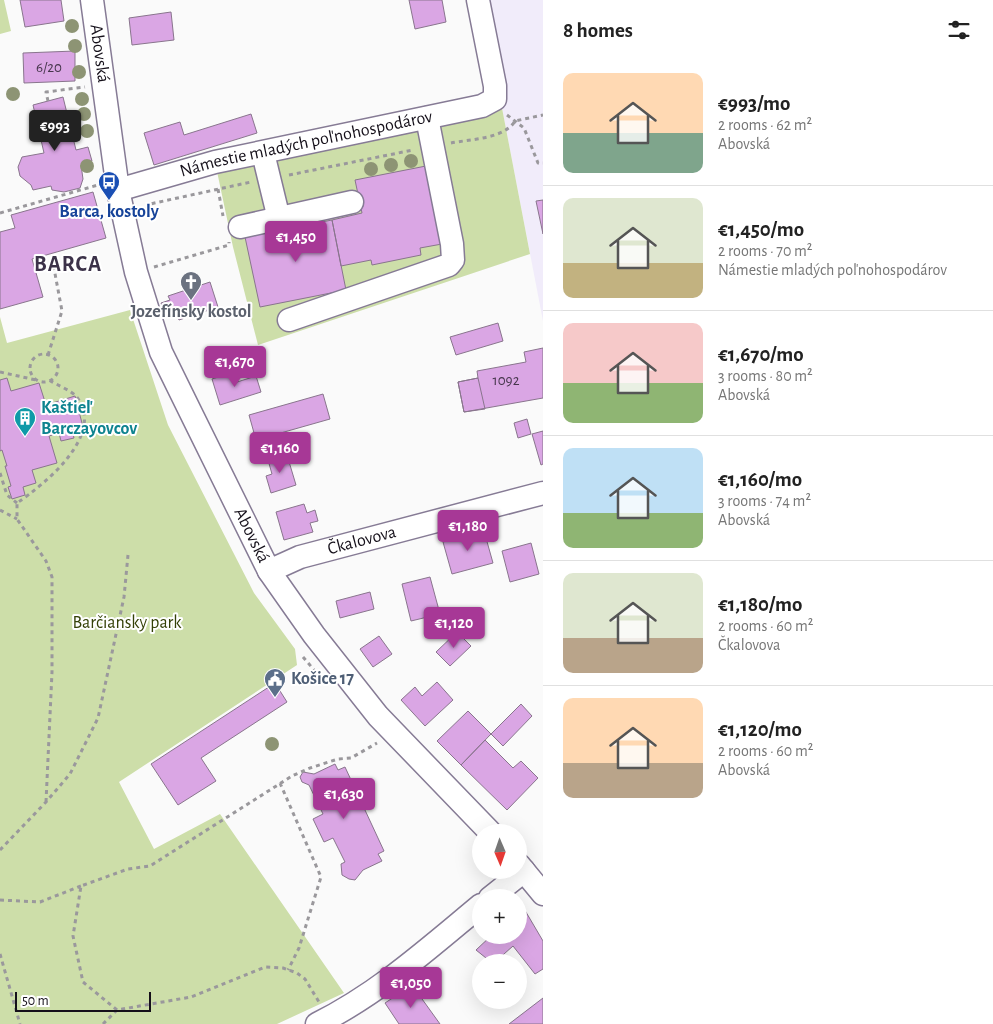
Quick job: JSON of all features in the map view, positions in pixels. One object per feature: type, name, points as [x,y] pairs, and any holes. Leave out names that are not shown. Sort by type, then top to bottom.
[{"type":"street","name":"Abovská","points":[[92,0],[109,187],[162,352],[269,571],[314,635],[378,716],[482,824]]},
{"type":"street","name":"Námestie mladých poľnohospodárov","points":[[109,187],[215,162],[482,106],[495,100],[495,86],[478,0]]},
{"type":"street","points":[[290,320],[449,265],[454,255],[427,118]]},
{"type":"street","points":[[263,153],[278,219]]},
{"type":"street","points":[[230,227],[278,219],[352,202]]},
{"type":"street","name":"Čkalovova","points":[[269,571],[300,557],[543,492]]},
{"type":"street","points":[[528,876],[543,894]]},
{"type":"street","points":[[499,889],[510,879]]},
{"type":"street","points":[[319,1015],[376,989],[414,961],[472,912]]},
{"type":"path","points":[[48,101],[46,92],[88,86]]},
{"type":"path","points":[[146,209],[150,204],[218,189],[500,133],[510,129],[515,121],[543,115]]},
{"type":"path","points":[[524,128],[538,163],[543,163]]},
{"type":"path","points":[[0,213],[109,187]]},
{"type":"path","points":[[136,272],[229,245],[230,227],[218,189]]},
{"type":"path","points":[[48,355],[62,312],[53,263]]},
{"type":"path","points":[[36,380],[31,372],[30,364],[36,356],[48,355],[56,361],[58,370],[49,380]]},
{"type":"path","points":[[0,372],[36,380],[49,380],[76,396],[83,410],[85,428],[79,442],[52,475],[17,503]]},
{"type":"path","points":[[0,473],[7,495],[17,503]]},
{"type":"path","points":[[17,503],[17,519]]},
{"type":"path","points":[[0,510],[17,519],[46,561],[52,578],[52,672],[46,802]]},
{"type":"path","points":[[0,850],[70,774],[98,718],[124,597],[128,555]]},
{"type":"path","points":[[0,900],[40,902],[128,869],[150,866],[280,784],[310,768],[338,759],[351,758],[374,745]]},
{"type":"path","points":[[280,784],[321,877],[302,940],[288,970]]},
{"type":"path","points":[[81,886],[73,936],[83,982],[117,1010]]},
{"type":"path","points":[[0,954],[20,1024]]},
{"type":"path","points":[[102,1024],[117,1010],[191,996],[265,968],[288,970],[297,973],[305,980],[319,1015]]},
{"type":"shaded area","points":[[478,0],[543,0],[543,321],[502,108],[495,99]]},
{"type":"green space","points":[[0,0],[4,0],[11,31],[0,34]]},
{"type":"green space","points":[[495,99],[502,108],[530,254],[258,345],[233,247],[215,162]]},
{"type":"green space","name":"Barčiansky park","points":[[130,310],[168,425],[254,593],[295,649],[297,665],[119,782],[154,849],[220,814],[344,993],[277,1024],[0,1024],[0,317],[7,343]]},
{"type":"building","points":[[20,0],[61,0],[64,21],[25,27]]},
{"type":"building","points":[[409,0],[442,0],[446,22],[415,29]]},
{"type":"building","points":[[171,12],[174,40],[132,45],[129,18]]},
{"type":"building","points":[[75,51],[75,81],[24,83],[23,53]]},
{"type":"building","points":[[63,97],[76,150],[88,147],[92,161],[81,165],[83,179],[80,188],[64,192],[52,190],[51,186],[33,190],[31,185],[20,176],[18,167],[22,157],[44,153],[33,105]]},
{"type":"building","points":[[251,114],[257,133],[154,165],[144,133],[180,122],[184,135]]},
{"type":"building","points":[[426,166],[442,244],[420,248],[421,255],[372,265],[371,260],[341,266],[332,220],[362,213],[355,180]]},
{"type":"building","points":[[93,192],[106,238],[32,259],[43,297],[0,309],[0,232],[15,228],[11,215]]},
{"type":"building","points":[[543,200],[543,234],[536,201]]},
{"type":"building","points":[[332,220],[346,290],[260,307],[245,237]]},
{"type":"building","name":"Jozefínsky kostol","points":[[210,282],[218,307],[179,320],[175,309],[165,313],[161,303],[170,300],[168,296]]},
{"type":"building","points":[[498,323],[503,341],[456,355],[450,337]]},
{"type":"building","points":[[543,348],[543,398],[464,412],[458,382],[478,378],[477,371],[526,362],[524,352]]},
{"type":"building","points":[[231,373],[234,383],[256,376],[261,392],[220,405],[212,379]]},
{"type":"building","name":"Kaštieľ Barczayovcov","points":[[7,378],[11,391],[39,383],[46,405],[75,396],[83,427],[72,430],[74,438],[61,441],[59,433],[49,436],[57,463],[32,470],[36,483],[23,487],[25,495],[12,499],[8,487],[11,486],[5,466],[7,466],[2,450],[0,451],[0,380]]},
{"type":"building","points":[[478,378],[485,409],[464,412],[458,382]]},
{"type":"building","points":[[323,394],[330,419],[256,440],[249,415]]},
{"type":"building","points":[[527,419],[531,434],[518,438],[514,423]]},
{"type":"building","points":[[543,431],[543,464],[541,465],[532,434]]},
{"type":"building","points":[[287,455],[296,485],[271,493],[266,476],[272,474],[268,460]]},
{"type":"building","points":[[304,504],[307,513],[315,510],[318,521],[310,523],[313,532],[284,540],[276,512]]},
{"type":"building","points":[[484,531],[493,563],[452,574],[443,542]]},
{"type":"building","points":[[531,543],[539,574],[510,582],[502,551]]},
{"type":"building","points":[[430,577],[440,614],[411,621],[402,584]]},
{"type":"building","points":[[370,592],[374,609],[340,618],[336,601]]},
{"type":"building","points":[[457,632],[471,646],[450,666],[436,652]]},
{"type":"building","points":[[379,636],[392,654],[373,667],[360,649]]},
{"type":"building","points":[[437,682],[453,700],[425,726],[401,700],[415,687],[422,696]]},
{"type":"building","points":[[275,683],[287,702],[201,758],[216,781],[178,805],[151,764]]},
{"type":"building","points":[[521,704],[532,716],[503,746],[491,734]]},
{"type":"building","points":[[468,711],[491,734],[461,765],[437,741]]},
{"type":"building","points":[[485,740],[513,768],[521,761],[538,778],[507,810],[461,765]]},
{"type":"building","points":[[335,764],[338,770],[345,767],[384,851],[378,854],[382,861],[363,870],[355,880],[342,875],[341,864],[345,862],[333,838],[324,842],[313,819],[323,814],[309,785],[302,782],[300,777],[303,772],[314,774]]},
{"type":"building","points":[[527,914],[543,941],[543,969],[535,974],[527,964],[527,954],[519,954],[513,946],[504,954],[481,954],[476,950],[482,944],[527,944]]},
{"type":"building","points":[[412,985],[440,1024],[399,1024],[385,1003]]},
{"type":"building","points":[[543,998],[543,1024],[509,1024]]},
{"type":"place","name":"Barca, kostoly","points":[[109,201]]},
{"type":"place","name":"Jozefínsky kostol","points":[[191,301]]},
{"type":"place","name":"Kaštieľ Barczayovcov","points":[[25,437]]},
{"type":"place","name":"Košice 17","points":[[275,698]]},
{"type":"district","name":"BARCA","points":[[68,264]]}]
